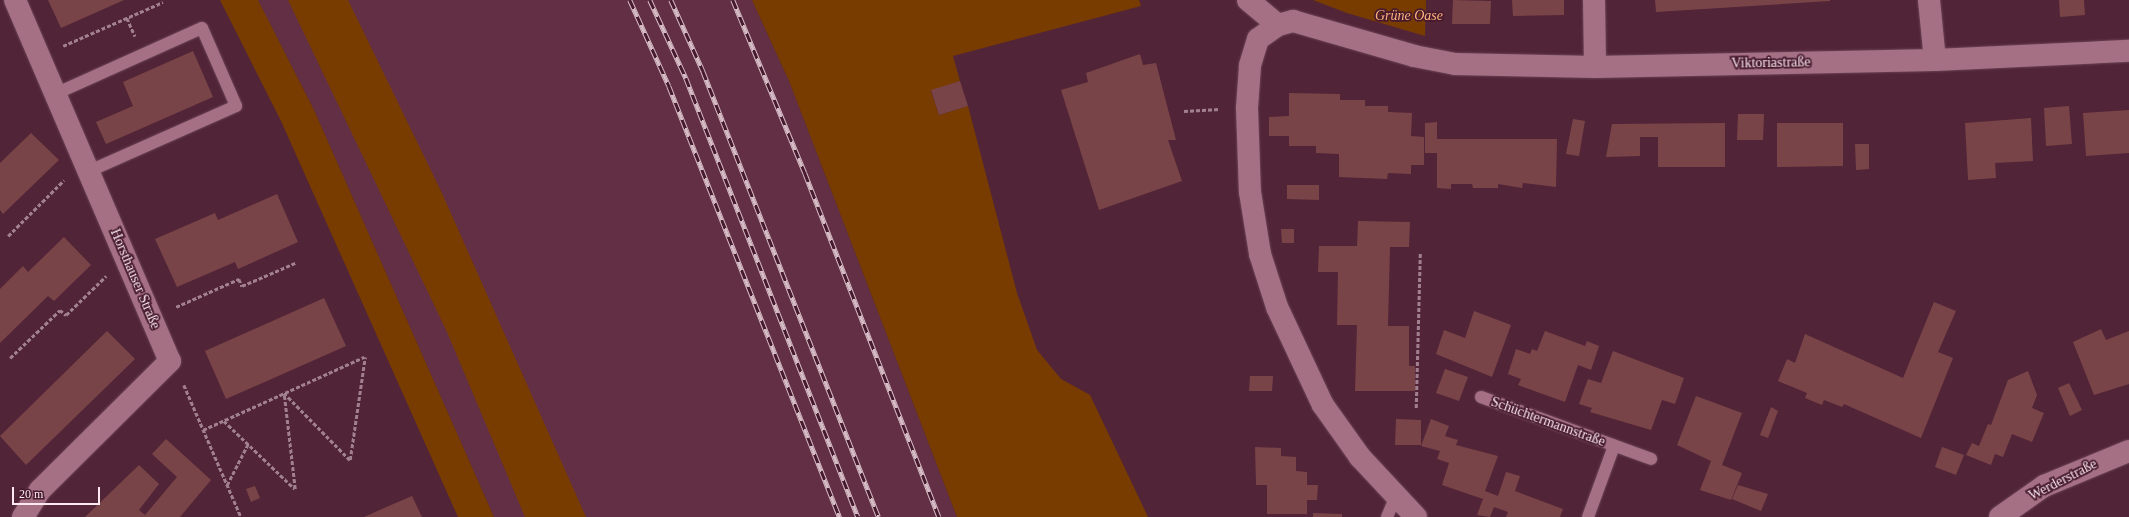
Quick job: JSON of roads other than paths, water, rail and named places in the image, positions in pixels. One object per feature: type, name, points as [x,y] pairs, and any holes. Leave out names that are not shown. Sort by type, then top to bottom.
[{"type":"street","name":"Horsthauser Straße","points":[[15,0],[170,361],[40,490],[23,517]]},
{"type":"street","points":[[1248,0],[1278,25],[1258,39],[1250,66],[1247,108],[1250,192],[1260,254],[1277,307],[1323,405],[1391,508],[1416,517]]},
{"type":"street","points":[[1594,0],[1595,67]]},
{"type":"street","points":[[1929,0],[1935,60]]},
{"type":"street","name":"Viktoriastraße","points":[[1278,25],[1293,21],[1414,56],[1455,64],[1595,67],[1935,60],[2129,51]]},
{"type":"street","name":"Werderstraße","points":[[2000,517],[2044,486],[2129,451]]},
{"type":"lane","points":[[55,94],[202,28],[236,106],[87,168]]},
{"type":"lane","name":"Schüchtermannstraße","points":[[1481,397],[1651,459]]},
{"type":"lane","name":"Schüchtermannstraße","points":[[1588,517],[1614,446]]},
{"type":"railway","points":[[630,0],[669,86],[840,517]]},
{"type":"railway","points":[[650,0],[686,78],[858,517]]},
{"type":"railway","points":[[671,0],[703,71],[879,517]]},
{"type":"railway","points":[[733,0],[805,173],[939,517]]},
{"type":"park label","name":"Grüne Oase","points":[[1409,16]]}]
